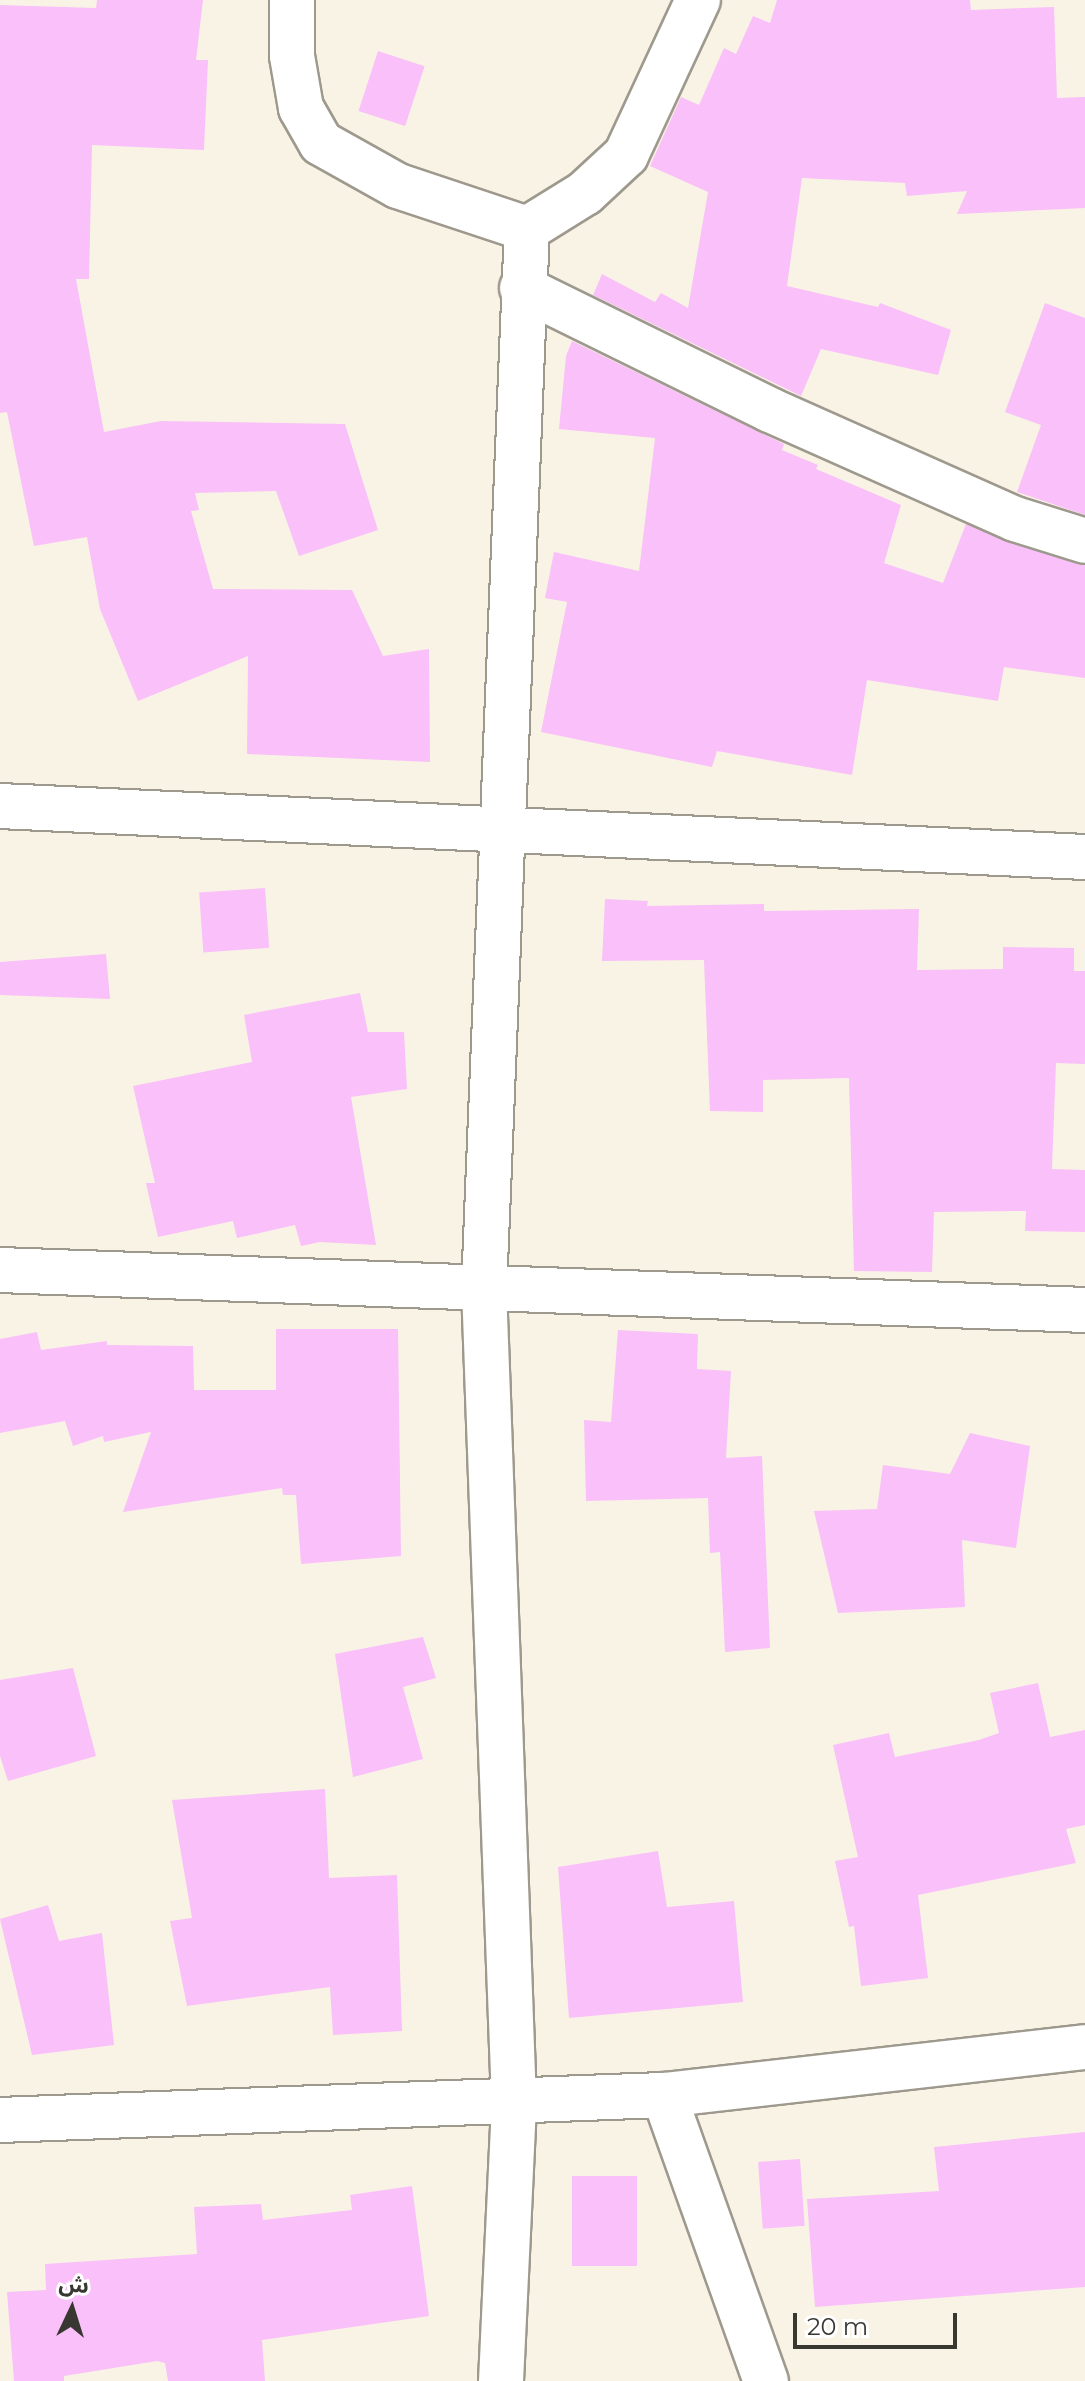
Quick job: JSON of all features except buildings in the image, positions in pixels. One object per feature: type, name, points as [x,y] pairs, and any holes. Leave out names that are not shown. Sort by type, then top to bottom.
[{"type":"street","points":[[292,0],[292,56],[301,108],[321,143],[398,186],[527,229]]},
{"type":"street","points":[[527,229],[585,193],[626,155],[698,0]]},
{"type":"street","points":[[501,2381],[514,2102],[484,1289],[499,832],[527,229]]},
{"type":"street","points":[[522,288],[770,410],[1015,519],[1085,541]]},
{"type":"street","points":[[0,806],[499,832],[1085,857]]},
{"type":"street","points":[[0,1270],[1085,1310]]},
{"type":"street","points":[[0,2120],[664,2095],[1085,2047]]},
{"type":"street","points":[[664,2095],[766,2381]]}]
